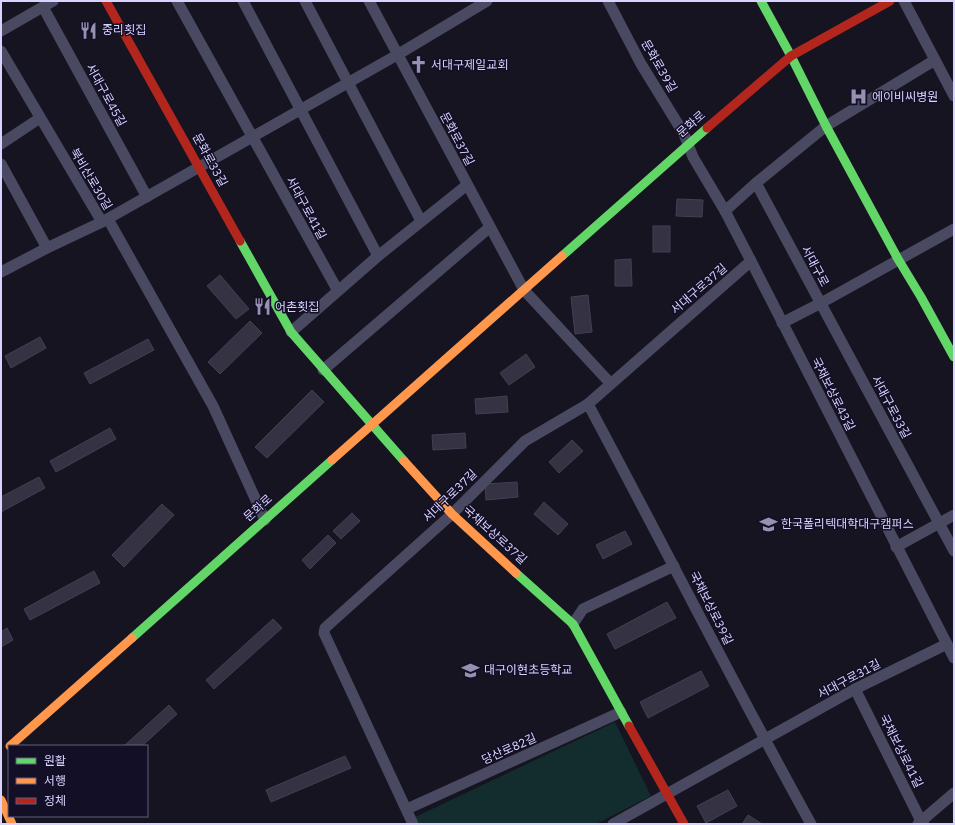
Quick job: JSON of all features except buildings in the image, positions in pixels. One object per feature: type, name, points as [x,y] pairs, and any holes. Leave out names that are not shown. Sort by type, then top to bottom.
[{"type":"main road","name":"문화로33길","points":[[106,1],[290,332],[371,425]]},
{"type":"main road","points":[[761,1],[791,56],[826,126],[898,259],[954,357]]},
{"type":"main road","name":"문화로","points":[[11,745],[688,144],[791,56],[890,1]]},
{"type":"main road","name":"국채보상로37길","points":[[371,425],[452,514],[573,624],[684,824]]},
{"type":"main road","points":[[1,800],[8,815]]},
{"type":"street","points":[[177,1],[252,137]]},
{"type":"street","points":[[243,1],[378,256]]},
{"type":"street","points":[[305,1],[421,221]]},
{"type":"street","name":"문화로37길","points":[[369,1],[524,290]]},
{"type":"street","points":[[265,520],[213,406],[105,220],[397,55],[487,1]]},
{"type":"street","name":"문화로39길","points":[[608,1],[641,64],[684,134],[688,144]]},
{"type":"street","points":[[904,1],[954,96]]},
{"type":"street","name":"서대구로45길","points":[[1,31],[48,4],[147,197]]},
{"type":"street","name":"북비산로30길","points":[[1,51],[40,118],[105,220],[1,272]]},
{"type":"street","points":[[725,211],[756,183],[826,126],[935,60]]},
{"type":"street","points":[[1,144],[40,118]]},
{"type":"street","name":"서대구로41길","points":[[252,137],[338,291]]},
{"type":"street","name":"국채보상로43길","points":[[688,144],[693,157],[725,211],[751,261],[954,658]]},
{"type":"street","points":[[1,164],[47,248]]},
{"type":"street","name":"서대구로","points":[[756,183],[821,303],[954,228]]},
{"type":"street","points":[[290,332],[378,256],[467,185]]},
{"type":"street","points":[[323,370],[490,227]]},
{"type":"street","name":"서대구로37길","points":[[407,810],[324,633],[325,628],[452,514],[525,441],[588,404],[751,261]]},
{"type":"street","points":[[524,290],[611,384]]},
{"type":"street","points":[[782,323],[821,303]]},
{"type":"street","name":"서대구로33길","points":[[821,303],[954,551]]},
{"type":"street","name":"국채보상로39길","points":[[588,404],[764,740],[810,824]]},
{"type":"street","points":[[896,547],[954,516]]},
{"type":"street","points":[[573,624],[583,609],[674,566]]},
{"type":"street","name":"서대구로31길","points":[[613,824],[855,689],[947,644]]},
{"type":"street","name":"국채보상로41길","points":[[855,689],[921,823]]},
{"type":"street","name":"당산로82길","points":[[407,810],[621,712]]},
{"type":"street","points":[[921,823],[954,793]]},
{"type":"street","points":[[407,810],[413,824]]},
{"type":"green space","points":[[615,722],[651,796],[596,824],[416,824],[413,818]]},
{"type":"traffic: fast","points":[[761,1],[791,56],[826,126],[898,259],[954,357]]},
{"type":"traffic: fast","points":[[562,256],[707,128]]},
{"type":"traffic: fast","points":[[240,241],[291,332],[404,461]]},
{"type":"traffic: fast","points":[[132,638],[332,460]]},
{"type":"traffic: fast","points":[[516,573],[573,624],[629,726]]},
{"type":"traffic: slow","points":[[332,460],[562,256]]},
{"type":"traffic: slow","points":[[404,461],[452,514],[516,573]]},
{"type":"traffic: slow","points":[[11,745],[132,638]]},
{"type":"traffic: slow","points":[[1,800],[8,815]]},
{"type":"traffic: slow","points":[[9,817],[12,824]]},
{"type":"traffic: jam","points":[[106,1],[240,241]]},
{"type":"traffic: jam","points":[[707,128],[791,56],[890,1]]},
{"type":"traffic: jam","points":[[629,726],[684,824]]},
{"type":"place","name":"중리횟집","points":[[89,30]]},
{"type":"place","name":"서대구제일교회","points":[[418,65]]},
{"type":"place","name":"에이비씨병원","points":[[859,97]]},
{"type":"place","name":"어촌횟집","points":[[262,307]]},
{"type":"place","name":"한국폴리텍대학대구캠퍼스","points":[[768,524]]},
{"type":"place","name":"대구이현초등학교","points":[[471,670]]}]
